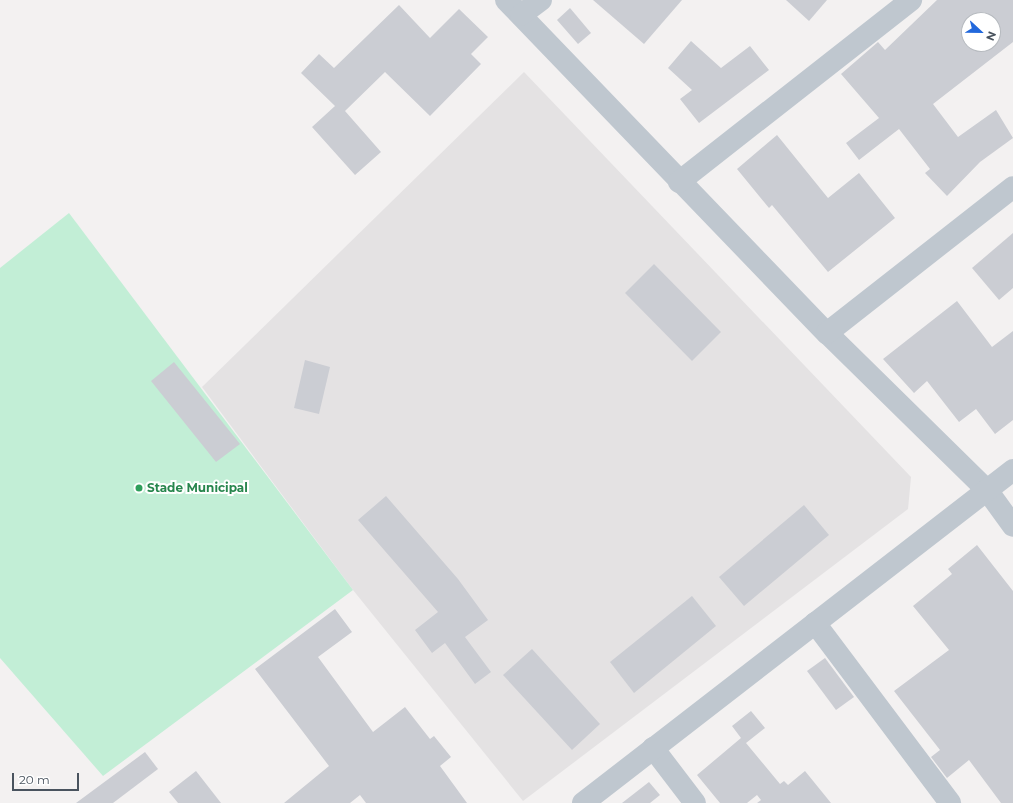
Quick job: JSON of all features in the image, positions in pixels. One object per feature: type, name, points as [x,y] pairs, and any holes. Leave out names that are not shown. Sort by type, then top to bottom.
[{"type":"street","points":[[541,0],[513,7],[679,182],[827,332],[987,490],[1013,526]]},
{"type":"street","points":[[679,182],[910,0]]},
{"type":"street","points":[[827,332],[1013,187]]},
{"type":"street","points":[[583,803],[1013,470]]},
{"type":"street","points":[[815,623],[950,803]]},
{"type":"street","points":[[653,748],[695,803]]},
{"type":"shaded area","points":[[524,72],[911,477],[908,509],[523,801],[353,590],[202,387]]},
{"type":"green space","name":"Stade Municipal","points":[[69,213],[353,590],[103,776],[0,658],[0,268]]},
{"type":"building","points":[[593,0],[682,0],[644,44]]},
{"type":"building","points":[[786,0],[827,0],[809,21]]},
{"type":"building","points":[[937,0],[1013,0],[1013,42],[1001,51],[1001,12],[961,12],[961,52],[1000,52],[933,104],[958,137],[996,110],[1013,138],[980,162],[947,196],[925,173],[930,169],[899,129],[859,160],[846,143],[879,118],[841,74],[878,42],[885,50]]},
{"type":"building","points":[[399,5],[430,38],[459,9],[488,37],[471,54],[481,64],[430,116],[385,72],[345,111],[381,152],[355,175],[312,127],[335,106],[301,73],[319,54],[334,68]]},
{"type":"building","points":[[570,8],[591,33],[578,44],[557,20]]},
{"type":"building","points":[[691,41],[721,68],[750,46],[769,70],[699,123],[680,99],[692,90],[668,68]]},
{"type":"building","points":[[777,135],[828,198],[859,173],[895,218],[828,272],[772,205],[769,208],[737,169]]},
{"type":"building","points":[[1013,233],[1013,288],[999,300],[972,268]]},
{"type":"building","points":[[654,264],[721,332],[692,361],[625,293]]},
{"type":"building","points":[[957,301],[992,347],[1013,331],[1013,420],[995,434],[976,409],[959,422],[927,381],[914,393],[883,359]]},
{"type":"building","points":[[305,360],[330,367],[319,414],[294,408]]},
{"type":"building","points":[[174,362],[240,444],[216,462],[151,381]]},
{"type":"building","points":[[386,496],[458,579],[488,620],[465,637],[491,672],[475,684],[445,643],[432,653],[415,630],[438,612],[358,520]]},
{"type":"building","points":[[804,505],[829,535],[744,606],[719,577]]},
{"type":"building","points":[[977,545],[1013,591],[1013,803],[1001,803],[969,760],[947,778],[931,757],[940,750],[894,691],[949,650],[913,606],[952,574],[948,569]]},
{"type":"building","points":[[692,596],[716,626],[634,693],[610,662]]},
{"type":"building","points":[[335,609],[352,632],[318,657],[373,732],[405,707],[430,739],[434,736],[451,757],[440,766],[467,803],[366,803],[360,795],[350,803],[284,803],[329,766],[255,669]]},
{"type":"building","points":[[532,649],[600,724],[572,750],[503,675]]},
{"type":"building","points":[[825,658],[854,697],[836,710],[807,671]]},
{"type":"building","points":[[751,711],[765,728],[746,743],[780,784],[784,781],[788,785],[805,771],[831,803],[757,803],[761,800],[757,795],[747,803],[720,803],[697,775],[741,738],[732,726]]},
{"type":"building","points":[[145,752],[158,769],[113,803],[76,803]]},
{"type":"building","points":[[196,771],[221,803],[178,803],[169,792]]},
{"type":"building","points":[[649,782],[660,795],[650,803],[622,803]]},
{"type":"place","name":"Stade Municipal","points":[[139,488]]}]
